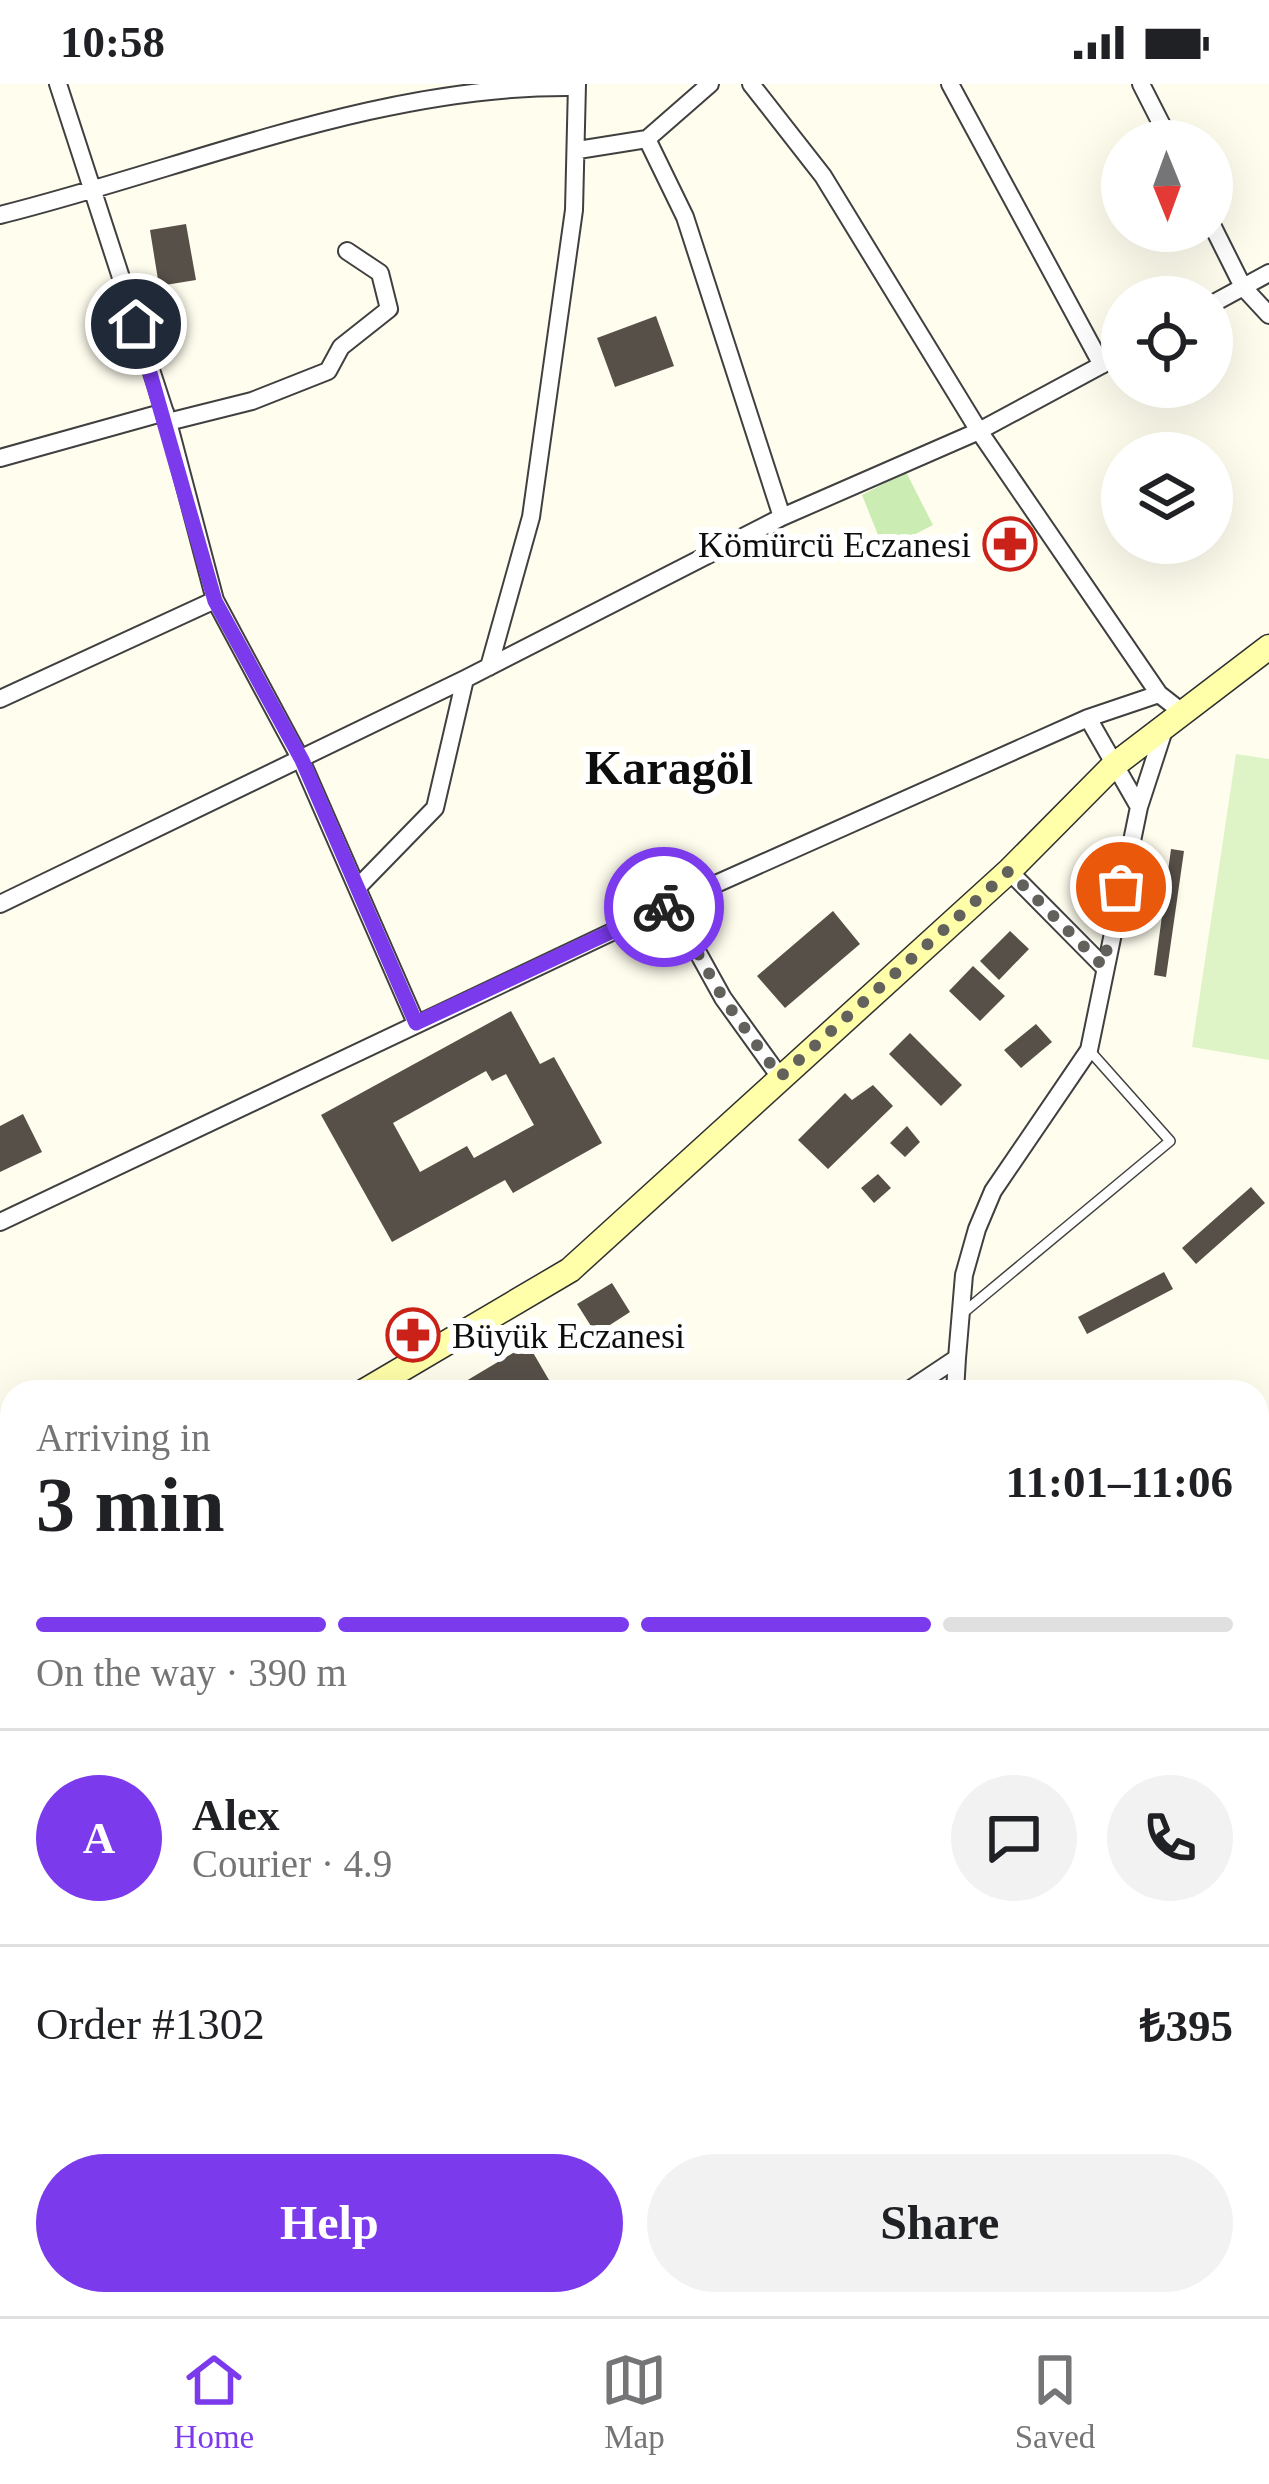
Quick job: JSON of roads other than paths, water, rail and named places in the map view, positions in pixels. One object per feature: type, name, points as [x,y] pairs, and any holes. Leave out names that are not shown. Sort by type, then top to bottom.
[{"type":"main road","points":[[383,1380],[570,1270],[1009,871],[1113,766],[1269,647]]},
{"type":"street","points":[[58,84],[166,417],[215,601],[302,760],[416,1023]]},
{"type":"street","points":[[578,150],[647,139],[710,84]]},
{"type":"street","points":[[751,84],[823,176],[980,431],[1174,720],[1139,807],[1089,1050],[993,1191],[964,1275],[956,1380]]},
{"type":"street","points":[[950,84],[1101,363]]},
{"type":"street","points":[[1141,84],[1159,120]]},
{"type":"street","points":[[0,215],[379,110],[514,88],[576,86],[578,150],[531,517],[489,667]]},
{"type":"street","points":[[647,139],[686,217],[782,517]]},
{"type":"street","points":[[0,458],[252,400],[328,370],[341,347],[389,308],[382,277],[347,251]]},
{"type":"street","points":[[1226,252],[1243,287],[1269,315]]},
{"type":"street","points":[[1233,292],[1269,273]]},
{"type":"street","points":[[0,904],[302,760],[782,517],[980,431],[1101,366]]},
{"type":"street","points":[[0,699],[215,601]]},
{"type":"street","points":[[357,888],[435,808],[465,679]]},
{"type":"street","points":[[0,1222],[670,904],[1088,718],[1160,694]]},
{"type":"street","points":[[1088,718],[1139,807]]},
{"type":"street","points":[[1009,871],[1103,966]]},
{"type":"street","points":[[670,904],[723,998],[780,1077]]},
{"type":"street","points":[[924,1380],[957,1358]]},
{"type":"lane","points":[[958,1316],[1170,1141],[1089,1050]]},
{"type":"place","name":"Kömürcü Eczanesi","points":[[1010,544]]},
{"type":"place","name":"Büyük Eczanesi","points":[[413,1335]]},
{"type":"district","name":"Karagöl","points":[[669,767]]}]
